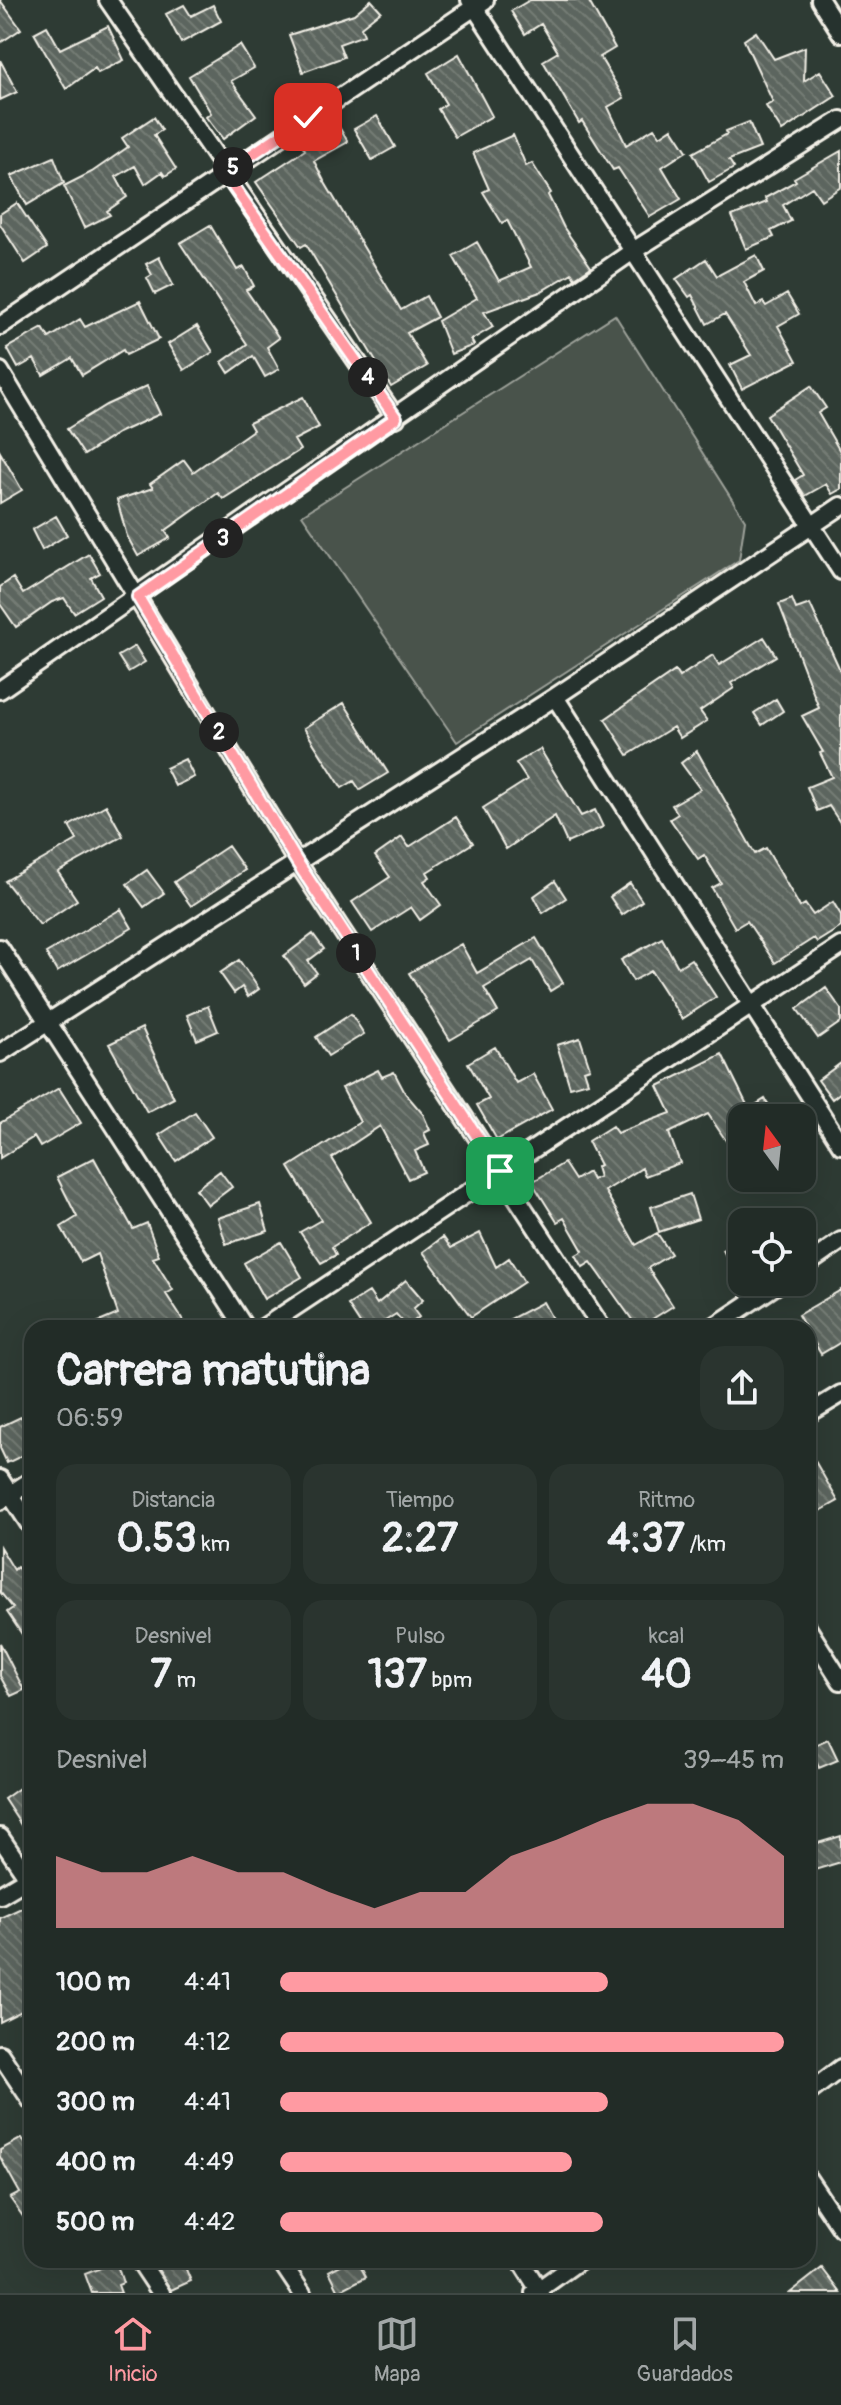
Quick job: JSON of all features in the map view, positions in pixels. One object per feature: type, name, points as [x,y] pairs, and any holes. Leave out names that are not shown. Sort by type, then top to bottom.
[{"type":"street","points":[[108,0],[224,173],[396,418]]},
{"type":"street","points":[[820,0],[841,33]]},
{"type":"street","points":[[0,326],[477,2],[633,251],[841,571]]},
{"type":"street","points":[[0,690],[633,251],[841,120]]},
{"type":"street","points":[[0,371],[297,862],[597,1320]]},
{"type":"street","points":[[0,1053],[555,697],[841,506]]},
{"type":"street","points":[[555,697],[841,1145]]},
{"type":"street","points":[[275,1320],[841,946]]},
{"type":"street","points":[[0,948],[240,1320]]},
{"type":"street","points":[[816,1258],[841,1241]]},
{"type":"street","points":[[724,1320],[760,1296]]},
{"type":"street","points":[[816,1409],[841,1394]]},
{"type":"street","points":[[0,1479],[5,1498],[24,1519]]},
{"type":"street","points":[[5,1498],[24,1485]]},
{"type":"street","points":[[816,1642],[841,1681]]},
{"type":"street","points":[[0,1837],[24,1870]]},
{"type":"street","points":[[0,1895],[24,1883]]},
{"type":"street","points":[[0,2054],[24,2090]]},
{"type":"street","points":[[816,2087],[841,2068]]},
{"type":"street","points":[[816,2191],[841,2228]]},
{"type":"street","points":[[144,2268],[161,2293]]},
{"type":"street","points":[[285,2268],[302,2293]]},
{"type":"street","points":[[524,2268],[538,2292],[570,2268]]},
{"type":"shaded area","points":[[615,315],[745,520],[739,560],[457,742],[302,515]]},
{"type":"building","points":[[0,0],[21,29],[0,43]]},
{"type":"building","points":[[371,0],[381,11],[361,27],[364,35],[339,44],[344,57],[303,72],[289,35],[354,14]]},
{"type":"building","points":[[530,0],[588,0],[615,48],[600,57],[624,98],[608,107],[626,145],[654,128],[660,136],[672,128],[687,151],[662,167],[681,199],[650,217],[618,168],[613,170],[582,121],[579,123],[543,61],[558,52],[541,24],[525,34],[511,11]]},
{"type":"building","points":[[184,5],[191,16],[213,5],[221,21],[181,43],[166,14]]},
{"type":"building","points":[[47,26],[60,49],[108,26],[124,60],[98,73],[95,68],[66,89],[34,33]]},
{"type":"building","points":[[756,32],[774,59],[805,47],[804,81],[820,71],[836,96],[782,131],[766,106],[773,102],[744,40]]},
{"type":"building","points":[[240,45],[254,68],[231,81],[256,115],[223,139],[206,117],[211,113],[189,76]]},
{"type":"building","points":[[459,54],[492,116],[455,137],[438,109],[446,104],[428,73]]},
{"type":"building","points":[[0,60],[17,92],[0,100]]},
{"type":"building","points":[[377,116],[395,147],[372,160],[354,129]]},
{"type":"building","points":[[154,117],[162,130],[154,135],[176,169],[165,176],[162,172],[145,184],[135,166],[116,177],[127,197],[107,211],[110,215],[84,228],[64,186],[92,172],[128,147],[122,138]]},
{"type":"building","points":[[333,117],[348,142],[314,161],[324,181],[401,310],[426,296],[437,317],[407,333],[427,366],[391,387],[306,244],[301,247],[256,182],[305,150],[299,138]]},
{"type":"building","points":[[749,122],[760,148],[729,160],[734,168],[709,182],[693,153],[727,134],[726,131]]},
{"type":"building","points":[[513,135],[526,166],[532,163],[551,193],[548,195],[564,228],[591,267],[575,278],[572,273],[540,292],[484,312],[493,327],[471,340],[474,345],[451,354],[438,321],[477,298],[453,256],[477,242],[499,281],[531,267],[507,220],[502,223],[483,192],[489,189],[473,153]]},
{"type":"building","points":[[841,151],[841,187],[821,200],[812,187],[783,205],[791,221],[771,231],[774,237],[746,249],[732,216],[767,202],[765,198],[796,181],[794,178]]},
{"type":"building","points":[[54,157],[64,183],[27,205],[11,176]]},
{"type":"building","points":[[17,203],[47,248],[25,263],[0,224],[0,214]]},
{"type":"building","points":[[210,225],[237,270],[244,267],[254,286],[246,290],[279,338],[267,347],[279,369],[265,377],[253,356],[229,373],[222,362],[247,344],[180,243]]},
{"type":"building","points":[[756,255],[764,271],[744,282],[756,306],[763,302],[766,306],[787,294],[799,314],[778,326],[797,361],[742,389],[730,365],[751,355],[725,314],[707,324],[692,295],[689,297],[676,279],[706,259],[717,276]]},
{"type":"building","points":[[159,257],[173,285],[155,294],[147,278],[152,275],[146,264]]},
{"type":"building","points":[[140,301],[159,339],[126,355],[123,350],[82,375],[72,358],[43,375],[34,359],[18,368],[7,348],[43,328],[49,338],[80,319],[85,327]]},
{"type":"building","points":[[197,326],[213,352],[184,370],[168,344]]},
{"type":"building","points":[[147,386],[160,414],[118,433],[84,455],[67,429],[106,405]]},
{"type":"building","points":[[811,386],[826,408],[818,413],[841,453],[841,489],[832,494],[826,484],[805,496],[795,480],[803,475],[767,415]]},
{"type":"building","points":[[303,397],[319,427],[294,440],[300,450],[223,499],[218,493],[165,531],[170,538],[138,556],[127,536],[117,500],[153,488],[150,484],[184,460],[193,472],[253,430],[249,423]]},
{"type":"building","points":[[0,452],[22,490],[0,503]]},
{"type":"building","points":[[56,516],[67,535],[42,550],[32,530]]},
{"type":"building","points":[[89,554],[100,573],[91,578],[101,596],[74,613],[64,598],[52,602],[16,627],[0,604],[0,587],[13,578],[23,594]]},
{"type":"building","points":[[792,599],[796,609],[810,604],[841,672],[841,824],[829,806],[817,811],[807,787],[832,777],[820,753],[823,752],[802,716],[819,708],[779,604]]},
{"type":"building","points":[[764,637],[776,656],[731,683],[734,688],[700,711],[707,721],[680,738],[673,727],[628,755],[605,719],[675,671],[679,677],[713,655],[719,665]]},
{"type":"building","points":[[135,646],[145,662],[128,672],[118,656]]},
{"type":"building","points":[[776,699],[783,711],[762,725],[754,713]]},
{"type":"building","points":[[344,703],[388,773],[360,790],[354,781],[342,788],[304,728]]},
{"type":"building","points":[[540,749],[581,816],[595,810],[603,827],[567,843],[555,816],[506,849],[483,808],[527,780],[516,763]]},
{"type":"building","points":[[697,751],[755,854],[766,848],[800,907],[805,904],[813,915],[833,902],[841,915],[841,927],[817,942],[814,938],[775,963],[747,921],[735,928],[712,888],[721,883],[704,855],[698,859],[670,819],[678,814],[672,805],[700,789],[681,763]]},
{"type":"building","points":[[185,759],[194,777],[175,786],[166,768]]},
{"type":"building","points":[[106,805],[123,836],[58,872],[77,900],[40,925],[5,881],[77,840],[69,826]]},
{"type":"building","points":[[456,817],[473,843],[427,872],[430,877],[424,881],[441,905],[420,920],[411,907],[372,932],[352,902],[390,877],[375,856],[402,837],[409,847]]},
{"type":"building","points":[[228,846],[245,870],[191,906],[174,882]]},
{"type":"building","points":[[147,870],[164,893],[144,907],[127,884]]},
{"type":"building","points":[[555,881],[566,898],[543,913],[534,896]]},
{"type":"building","points":[[630,883],[642,901],[622,915],[610,897]]},
{"type":"building","points":[[121,909],[132,928],[57,972],[46,953]]},
{"type":"building","points":[[313,934],[324,949],[308,961],[317,973],[304,983],[284,956]]},
{"type":"building","points":[[536,938],[563,983],[550,991],[532,960],[484,988],[498,1012],[450,1040],[409,973],[461,944],[477,973]]},
{"type":"building","points":[[662,938],[678,967],[691,959],[716,997],[682,1019],[651,971],[633,981],[621,960]]},
{"type":"building","points":[[239,960],[259,989],[248,997],[242,987],[234,993],[220,973]]},
{"type":"building","points":[[826,988],[841,1009],[841,1022],[818,1038],[797,1009]]},
{"type":"building","points":[[208,1006],[218,1031],[197,1040],[187,1015]]},
{"type":"building","points":[[351,1014],[364,1034],[328,1056],[316,1037]]},
{"type":"building","points":[[142,1028],[174,1098],[147,1112],[109,1044]]},
{"type":"building","points":[[580,1038],[590,1068],[584,1070],[588,1082],[570,1087],[557,1045]]},
{"type":"building","points":[[495,1047],[516,1083],[533,1074],[552,1109],[497,1140],[477,1105],[489,1099],[468,1063]]},
{"type":"building","points":[[722,1054],[747,1104],[728,1104],[728,1144],[708,1114],[669,1133],[680,1163],[645,1176],[642,1168],[605,1191],[636,1245],[657,1233],[671,1254],[648,1268],[673,1306],[651,1320],[632,1320],[591,1262],[583,1267],[576,1255],[583,1251],[564,1218],[557,1222],[532,1182],[564,1163],[575,1180],[588,1172],[592,1180],[599,1177],[596,1167],[600,1165],[588,1141],[612,1126],[617,1133],[671,1113],[658,1086]]},
{"type":"building","points":[[841,1063],[841,1092],[832,1099],[818,1080]]},
{"type":"building","points":[[378,1070],[382,1077],[394,1072],[405,1093],[423,1114],[430,1130],[424,1133],[429,1145],[415,1151],[424,1172],[408,1179],[380,1126],[332,1158],[371,1222],[332,1247],[336,1255],[321,1263],[300,1232],[321,1220],[289,1167],[360,1122],[342,1088]]},
{"type":"building","points":[[59,1088],[81,1123],[40,1147],[34,1137],[0,1158],[0,1123]]},
{"type":"building","points":[[195,1112],[212,1137],[176,1161],[159,1135]]},
{"type":"building","points":[[94,1158],[133,1229],[147,1223],[159,1256],[153,1258],[173,1290],[166,1294],[183,1320],[104,1320],[118,1314],[97,1254],[81,1262],[61,1227],[77,1217],[57,1177]]},
{"type":"building","points":[[220,1171],[232,1187],[208,1205],[196,1189]]},
{"type":"building","points":[[690,1194],[698,1219],[659,1232],[651,1207]]},
{"type":"building","points":[[260,1204],[268,1231],[226,1244],[218,1218]]},
{"type":"building","points":[[480,1233],[496,1267],[509,1258],[524,1282],[471,1317],[423,1252],[443,1237],[451,1248]]},
{"type":"building","points":[[281,1242],[302,1277],[264,1299],[244,1263]]},
{"type":"building","points":[[406,1280],[423,1300],[413,1309],[419,1317],[415,1320],[401,1320],[396,1314],[387,1320],[358,1320],[348,1305],[369,1292],[377,1304]]},
{"type":"building","points":[[841,1290],[841,1342],[821,1354],[816,1346],[816,1320],[801,1320],[798,1315]]},
{"type":"building","points":[[543,1302],[553,1320],[508,1320]]},
{"type":"building","points":[[24,1415],[24,1455],[7,1463],[0,1448],[0,1427]]},
{"type":"building","points":[[816,1463],[838,1501],[816,1513]]},
{"type":"building","points":[[0,1547],[14,1570],[17,1567],[24,1575],[24,1637],[7,1612],[13,1608],[0,1592]]},
{"type":"building","points":[[0,1643],[24,1690],[11,1696],[0,1676]]},
{"type":"building","points":[[828,1739],[838,1760],[819,1768],[816,1744]]},
{"type":"building","points":[[24,1785],[24,1830],[4,1799]]},
{"type":"building","points":[[841,1836],[841,1862],[816,1870],[816,1844]]},
{"type":"building","points":[[24,1907],[24,2010],[0,2022],[0,1918]]},
{"type":"building","points":[[22,2138],[24,2142],[24,2218],[10,2198],[20,2193],[0,2157],[0,2150]]},
{"type":"building","points":[[100,2268],[118,2268],[123,2283],[118,2285],[121,2293],[92,2293],[85,2274]]},
{"type":"building","points":[[157,2268],[185,2268],[191,2281],[171,2290]]},
{"type":"building","points":[[335,2268],[361,2268],[366,2277],[339,2291],[329,2271]]},
{"type":"building","points":[[822,2268],[841,2293],[790,2293]]},
{"type":"route","points":[[308,117],[224,173],[396,418],[138,597],[297,862],[500,1171]]}]
